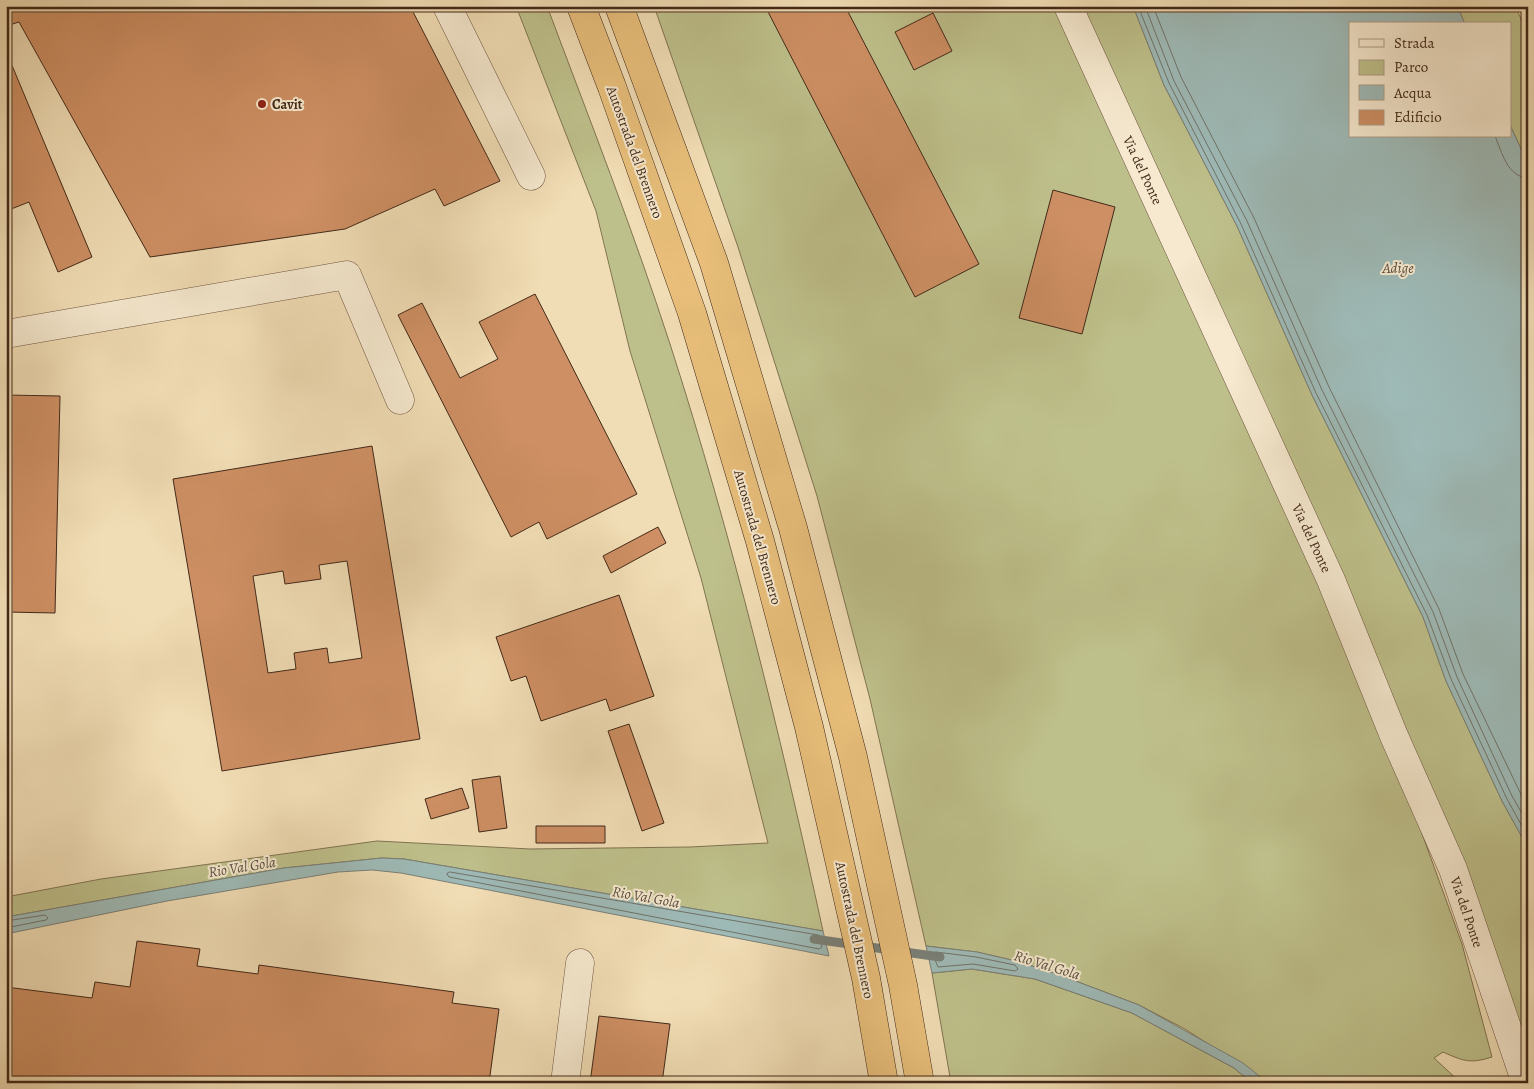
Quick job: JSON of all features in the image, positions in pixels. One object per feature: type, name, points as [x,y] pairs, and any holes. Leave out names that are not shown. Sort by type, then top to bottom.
[{"type":"highway","name":"Autostrada del Brennero","points":[[581,6],[612,87],[692,313],[760,541],[807,718],[848,896],[866,978],[884,1083]]},
{"type":"highway","points":[[619,6],[714,263],[790,518],[853,757],[903,985],[920,1083]]},
{"type":"street","points":[[447,6],[531,176]]},
{"type":"street","name":"Via del Ponte","points":[[1068,6],[1331,580],[1394,736],[1453,869],[1526,1083]]},
{"type":"street","points":[[6,334],[347,275],[400,400]]},
{"type":"street","points":[[565,1083],[580,963]]},
{"type":"green space","points":[[516,6],[547,6],[656,301],[693,416],[754,635],[823,931],[404,859],[382,858],[284,868],[6,917],[6,897],[101,879],[377,841],[530,849],[690,847],[768,843],[701,578],[630,351],[596,211]]},
{"type":"green space","points":[[654,6],[1063,6],[1383,726],[1462,944],[1492,1057],[1472,1061],[1456,1058],[1443,1052],[1434,1058],[1461,1083],[1268,1083],[1185,1029],[1139,1005],[1057,974],[1016,961],[977,952],[926,946],[870,699],[817,496],[738,247]]},
{"type":"green space","points":[[1081,6],[1133,6],[1164,85],[1237,226],[1312,395],[1423,617],[1446,681],[1502,801],[1528,848],[1528,1065],[1339,576],[1199,259]]},
{"type":"green space","points":[[1457,6],[1515,6],[1528,34],[1528,164],[1512,129],[1512,22],[1464,22]]},
{"type":"green space","points":[[972,969],[1035,979],[1132,1013],[1234,1068],[1252,1083],[951,1083],[932,973]]},
{"type":"water","name":"Adige","points":[[1133,6],[1457,6],[1464,22],[1349,22],[1349,138],[1512,138],[1512,129],[1528,164],[1528,848],[1502,801],[1446,681],[1423,617],[1312,395],[1237,226],[1164,85]]},
{"type":"water","points":[[382,858],[404,859],[823,931],[829,956],[401,873],[372,870],[338,872],[167,901],[6,934],[6,917],[284,868]]},
{"type":"water","points":[[926,946],[977,952],[1016,961],[1057,974],[1139,1005],[1243,1063],[1268,1083],[1252,1083],[1234,1068],[1132,1013],[1035,979],[972,969],[932,973]]},
{"type":"building","name":"Cavit","points":[[6,6],[410,6],[500,181],[444,206],[435,189],[345,229],[150,257],[19,22],[6,26]]},
{"type":"building","points":[[765,6],[845,6],[979,264],[915,297]]},
{"type":"building","points":[[933,13],[952,51],[914,70],[895,32]]},
{"type":"building","points":[[6,51],[92,257],[58,272],[29,202],[6,211]]},
{"type":"building","points":[[1053,190],[1115,207],[1082,334],[1019,318]]},
{"type":"building","points":[[535,294],[637,494],[547,539],[539,522],[511,537],[398,315],[422,303],[460,378],[498,359],[479,322]]},
{"type":"building","points":[[6,395],[60,396],[55,613],[6,612]]},
{"type":"building","points":[[372,446],[420,739],[222,771],[173,479]],"holes":[[[347,561],[362,658],[329,663],[327,648],[294,653],[296,669],[268,673],[253,576],[283,571],[285,584],[321,579],[319,565]]]},
{"type":"building","points":[[658,527],[666,543],[611,573],[603,556]]},
{"type":"building","points":[[619,595],[654,696],[610,711],[606,699],[541,721],[526,676],[511,681],[496,637]]},
{"type":"building","points":[[629,724],[664,823],[642,831],[608,731]]},
{"type":"building","points":[[500,776],[507,828],[479,832],[472,780]]},
{"type":"building","points":[[462,788],[469,808],[431,819],[425,799]]},
{"type":"building","points":[[536,826],[605,826],[605,843],[536,843]]},
{"type":"building","points":[[137,941],[200,949],[197,966],[258,974],[259,965],[454,992],[452,1003],[499,1009],[489,1083],[6,1083],[6,987],[92,998],[95,982],[130,987]]},
{"type":"building","points":[[599,1016],[670,1024],[662,1083],[590,1083]]},
{"type":"waterway","name":"Rio Val Gola","points":[[814,939],[940,957]]},
{"type":"place","name":"Cavit","points":[[262,104]]}]
